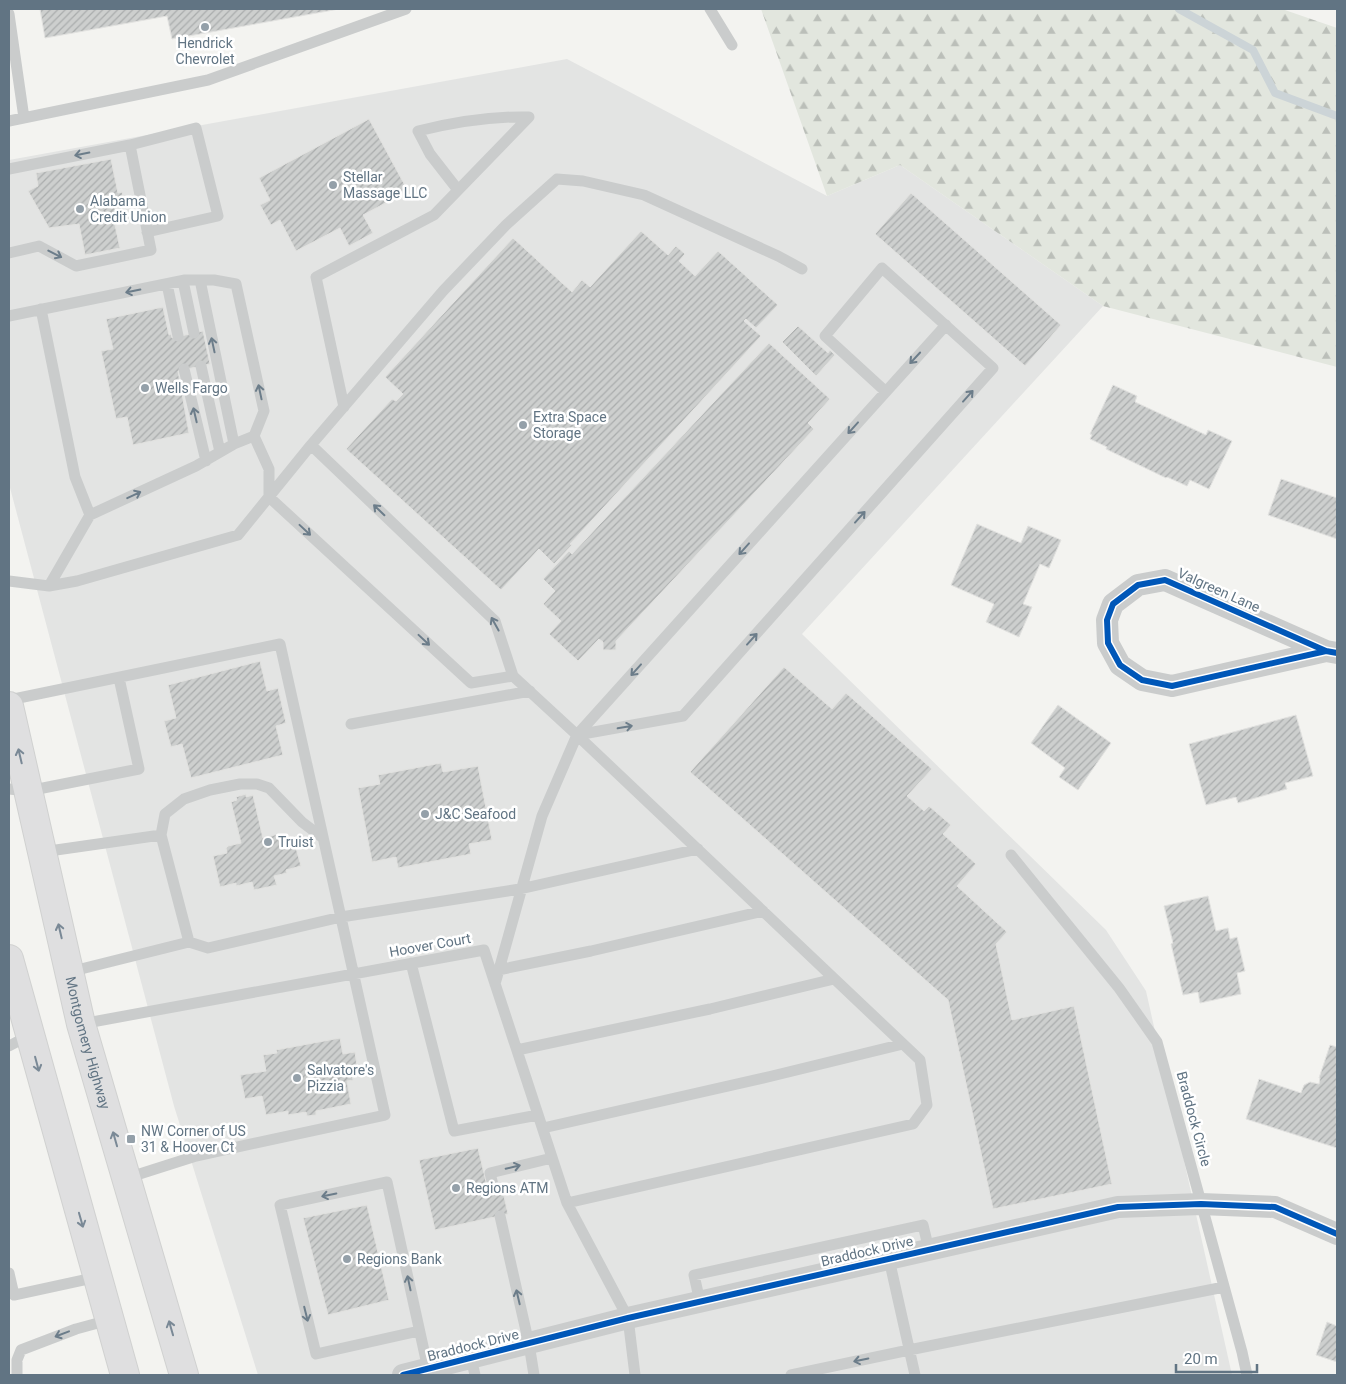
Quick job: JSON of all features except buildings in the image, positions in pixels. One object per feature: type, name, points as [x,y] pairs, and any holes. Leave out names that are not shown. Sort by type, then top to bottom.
[{"type":"main road","name":"Montgomery Highway","points":[[9,706],[18,790],[42,852],[81,1024],[184,1375]]},
{"type":"main road","points":[[9,964],[19,1041],[97,1277],[125,1375]]},
{"type":"street","name":"Valgreen Lane","points":[[1165,580],[1332,652],[1172,686],[1142,680],[1120,666],[1108,643],[1107,620],[1113,604],[1138,585],[1165,580]]},
{"type":"street","name":"Braddock Drive","points":[[403,1375],[428,1369],[473,1367],[529,1344],[628,1318],[1118,1207],[1202,1204],[1275,1207],[1337,1234]]},
{"type":"lane","points":[[9,122],[208,80],[406,9]]},
{"type":"lane","points":[[710,9],[732,45]]},
{"type":"lane","points":[[9,14],[24,118]]},
{"type":"lane","points":[[344,407],[316,277],[434,215],[529,117],[456,122],[418,131],[430,154],[458,190]]},
{"type":"lane","points":[[9,169],[130,145],[196,128],[218,216],[147,232]]},
{"type":"lane","points":[[9,253],[39,246],[76,266],[151,250],[130,145]]},
{"type":"lane","points":[[9,581],[49,586],[77,581],[238,535],[443,291],[506,225],[557,179],[583,181],[644,196],[778,256],[802,269]]},
{"type":"lane","points":[[577,735],[683,716],[993,368],[882,268],[824,336],[885,391]]},
{"type":"lane","points":[[200,280],[234,444]]},
{"type":"lane","points":[[9,316],[183,281],[214,280],[236,284],[264,411],[254,436],[269,469],[269,497],[471,683],[513,676]]},
{"type":"lane","points":[[183,281],[194,333]]},
{"type":"lane","points":[[167,284],[178,336]]},
{"type":"lane","points":[[41,309],[75,477],[90,516]]},
{"type":"lane","points":[[495,984],[520,889],[542,816],[577,735],[946,325]]},
{"type":"lane","points":[[201,366],[220,452]]},
{"type":"lane","points":[[184,370],[206,461]]},
{"type":"lane","points":[[49,586],[90,516],[206,461],[234,444],[254,436]]},
{"type":"lane","points":[[311,446],[495,621],[513,676],[920,1060],[927,1105],[913,1124],[567,1203]]},
{"type":"lane","points":[[9,700],[280,644],[385,1115],[196,1156],[126,1178]]},
{"type":"lane","points":[[18,790],[139,769],[119,678]]},
{"type":"lane","points":[[351,724],[530,691]]},
{"type":"lane","points":[[189,942],[160,835],[165,814],[184,799],[210,790],[240,784],[257,784],[268,788],[302,822],[323,838]]},
{"type":"lane","points":[[42,852],[160,835]]},
{"type":"lane","points":[[69,972],[189,942],[208,948],[341,916],[520,889],[698,849]]},
{"type":"lane","name":"Braddock Circle","points":[[1011,855],[1119,988],[1157,1042],[1247,1375]]},
{"type":"lane","points":[[498,970],[591,952],[763,911]]},
{"type":"lane","name":"Hoover Court","points":[[81,1024],[484,950],[567,1203],[628,1318]]},
{"type":"lane","points":[[411,964],[454,1130],[538,1115]]},
{"type":"lane","points":[[517,1050],[834,979]]},
{"type":"lane","points":[[543,1128],[903,1044]]},
{"type":"lane","points":[[494,1189],[490,1172],[552,1158]]},
{"type":"lane","points":[[419,1331],[316,1354],[280,1205],[387,1182],[428,1369]]},
{"type":"lane","points":[[500,1216],[529,1344],[534,1375]]},
{"type":"lane","points":[[700,1302],[694,1275],[923,1225],[929,1250]]},
{"type":"lane","points":[[889,1259],[915,1375]]},
{"type":"lane","points":[[9,1273],[11,1296],[97,1277]]},
{"type":"lane","points":[[791,1375],[1224,1286]]},
{"type":"lane","points":[[628,1318],[635,1375]]},
{"type":"lane","points":[[17,1375],[17,1360],[21,1350],[76,1329],[109,1320]]},
{"type":"shaded area","points":[[567,59],[827,196],[900,165],[1103,306],[802,634],[1106,930],[1146,991],[1232,1375],[258,1375],[174,1106],[9,484],[9,160]]},
{"type":"green space","points":[[761,9],[1282,9],[1337,28],[1337,367],[1103,306],[900,165],[827,196]]},
{"type":"waterway","points":[[1179,9],[1253,50],[1275,93],[1337,116]]},
{"type":"cycle path","points":[[1326,651],[1172,686],[1142,680],[1120,665],[1108,643],[1107,620],[1113,604],[1138,585],[1165,580],[1326,651],[1337,653]]},
{"type":"cycle path","points":[[403,1375],[628,1318],[1118,1207],[1201,1204],[1275,1207],[1337,1234]]},
{"type":"place","name":"Hendrick Chevrolet","points":[[205,27]]},
{"type":"place","name":"Stellar Massage LLC","points":[[333,185]]},
{"type":"place","name":"Alabama Credit Union","points":[[80,209]]},
{"type":"place","name":"Wells Fargo","points":[[145,388]]},
{"type":"place","name":"Extra Space Storage","points":[[523,425]]},
{"type":"place","name":"J&C Seafood","points":[[425,814]]},
{"type":"place","name":"Truist","points":[[268,842]]},
{"type":"place","name":"Salvatore's Pizzia","points":[[297,1078]]},
{"type":"place","name":"NW Corner of US 31 & Hoover Ct","points":[[131,1139]]},
{"type":"place","name":"Regions ATM","points":[[456,1188]]},
{"type":"place","name":"Regions Bank","points":[[347,1259]]}]
